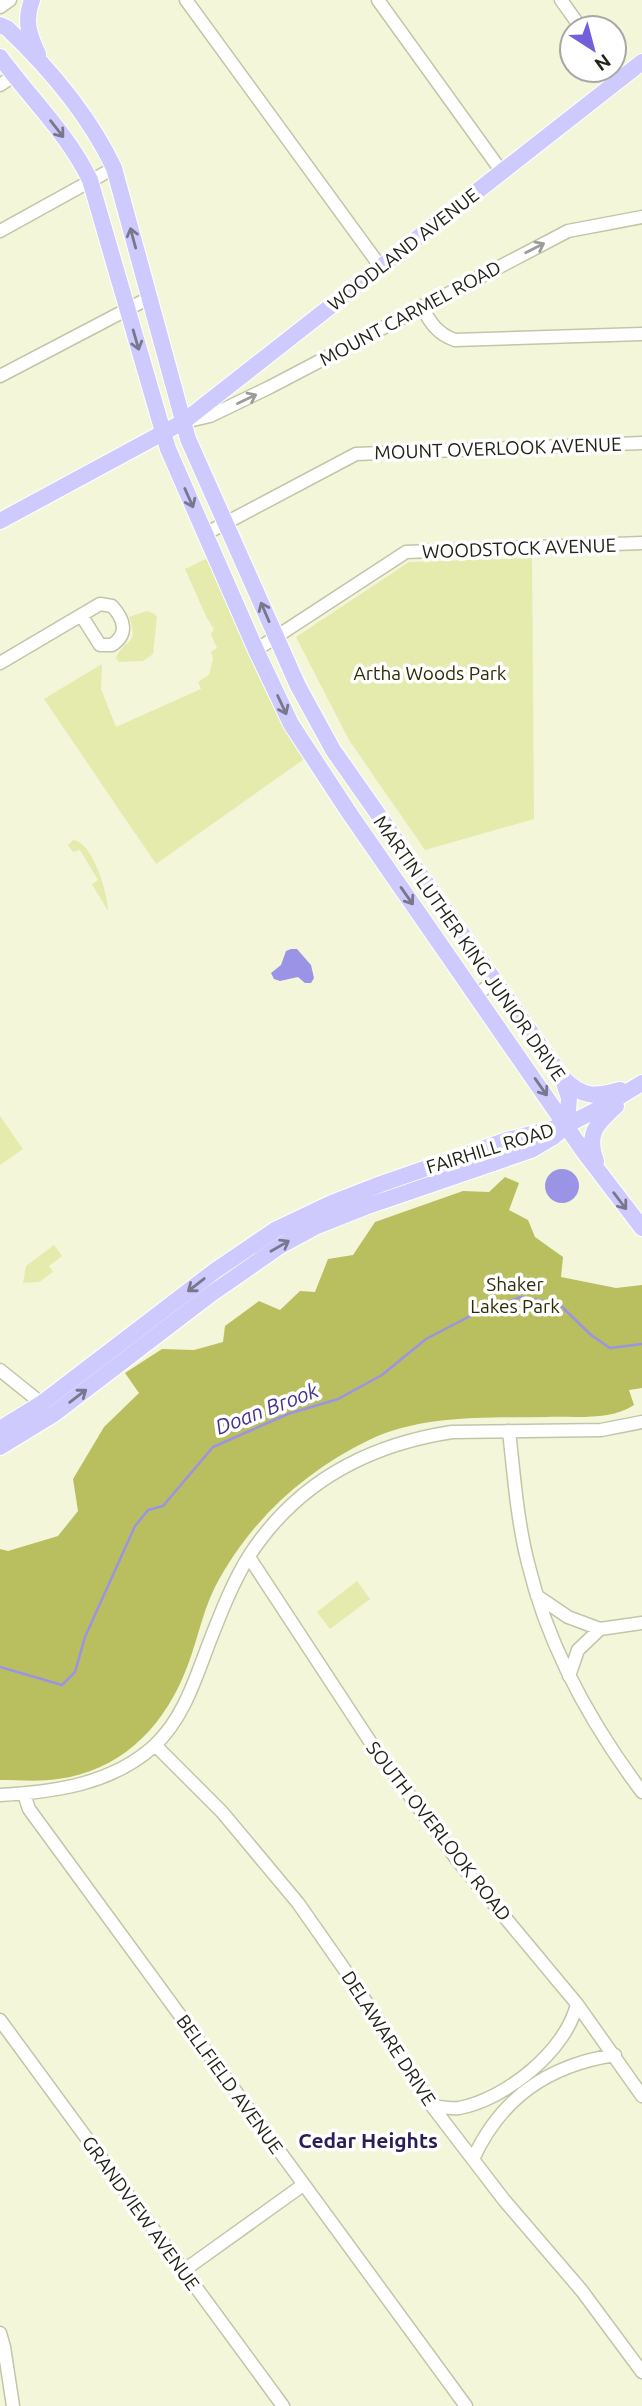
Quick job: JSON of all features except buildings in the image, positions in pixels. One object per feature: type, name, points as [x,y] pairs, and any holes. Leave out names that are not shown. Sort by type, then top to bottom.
[{"type":"main road","points":[[32,0],[27,16],[29,30],[42,62]]},
{"type":"main road","name":"MARTIN LUTHER KING JUNIOR DRIVE","points":[[0,25],[7,28],[42,62],[98,138],[114,168],[188,439],[298,686],[323,734],[562,1077],[569,1098],[567,1125]]},
{"type":"main road","name":"MARTIN LUTHER KING JUNIOR DRIVE","points":[[0,57],[7,80],[61,135],[81,162],[90,180],[163,435],[256,650],[296,733],[567,1125]]},
{"type":"main road","name":"WOODLAND AVENUE","points":[[0,521],[183,422],[502,172],[605,84]]},
{"type":"main road","points":[[562,1077],[573,1088],[586,1094],[602,1095],[640,1084]]},
{"type":"main road","points":[[600,1173],[592,1151],[594,1129],[640,1084]]},
{"type":"main road","name":"FAIRHILL ROAD","points":[[0,1447],[243,1260],[275,1230],[387,1191],[507,1140],[567,1125],[604,1107],[640,1084]]},
{"type":"main road","points":[[567,1125],[642,1228]]},
{"type":"main road","name":"FAIRHILL ROAD","points":[[0,1429],[48,1408]]},
{"type":"street","points":[[0,7],[10,0]]},
{"type":"street","points":[[186,0],[380,266]]},
{"type":"street","points":[[378,0],[502,172]]},
{"type":"street","points":[[0,231],[114,168]]},
{"type":"street","name":"MOUNT CARMEL ROAD","points":[[183,422],[210,416],[568,231],[642,217]]},
{"type":"street","points":[[0,376],[149,298]]},
{"type":"street","points":[[421,306],[434,328],[455,340],[642,334]]},
{"type":"street","name":"MOUNT OVERLOOK AVENUE","points":[[205,534],[351,456],[365,452],[642,443]]},
{"type":"street","name":"WOODSTOCK AVENUE","points":[[256,650],[405,552],[642,543]]},
{"type":"street","points":[[0,663],[81,615]]},
{"type":"street","points":[[350,814],[369,800]]},
{"type":"street","points":[[476,995],[494,982]]},
{"type":"street","points":[[0,1370],[48,1408]]},
{"type":"street","points":[[0,1795],[71,1787],[100,1779],[130,1764],[155,1745],[172,1725],[190,1694],[225,1602],[249,1557],[267,1531],[295,1501],[356,1460],[409,1439],[452,1432],[601,1430],[642,1422]]},
{"type":"street","points":[[509,1431],[520,1522],[527,1563],[537,1596],[569,1676],[603,1736],[642,1792]]},
{"type":"street","name":"SOUTH OVERLOOK ROAD","points":[[249,1557],[371,1743],[469,1874],[577,2004],[642,2096]]},
{"type":"street","points":[[537,1596],[568,1616],[600,1629],[642,1623]]},
{"type":"street","points":[[569,1676],[578,1650],[600,1629]]},
{"type":"street","name":"DELAWARE DRIVE","points":[[155,1745],[222,1812],[298,1903],[354,1983],[432,2106],[511,2208],[582,2291],[642,2372]]},
{"type":"street","name":"BELLFIELD AVENUE","points":[[24,1794],[29,1809],[466,2406]]},
{"type":"street","points":[[432,2106],[450,2108],[471,2104],[495,2094],[530,2072],[568,2028],[577,2004]]},
{"type":"street","name":"GRANDVIEW AVENUE","points":[[0,2020],[282,2406]]},
{"type":"street","points":[[472,2159],[488,2128],[528,2088],[569,2065],[615,2056]]},
{"type":"street","points":[[183,2271],[303,2185]]},
{"type":"street","points":[[0,2333],[13,2406]]},
{"type":"green space","points":[[208,558],[286,728],[304,759],[156,864],[44,699],[102,664],[101,689],[116,727],[201,689],[198,682],[209,675],[213,659],[211,652],[217,648],[211,634],[214,629],[185,569]]},
{"type":"green space","name":"Artha Woods Park","points":[[532,558],[534,819],[425,850],[349,740],[296,637],[409,562]]},
{"type":"green space","points":[[147,611],[157,617],[153,654],[143,661],[119,662],[116,658],[119,652],[132,638],[129,617]]},
{"type":"green space","points":[[73,840],[80,843],[93,859],[102,882],[108,911],[92,884],[98,880],[80,850],[73,852],[68,845]]},
{"type":"green space","points":[[0,1116],[23,1149],[0,1165]]},
{"type":"green space","name":"Shaker Lakes Park","points":[[505,1177],[519,1183],[509,1210],[528,1220],[535,1237],[563,1257],[561,1277],[616,1288],[642,1285],[642,1388],[629,1390],[634,1405],[625,1410],[592,1417],[479,1418],[434,1422],[390,1432],[345,1453],[300,1483],[261,1520],[244,1541],[215,1587],[188,1666],[173,1697],[149,1731],[118,1757],[80,1775],[44,1780],[0,1780],[0,1549],[8,1551],[58,1536],[78,1511],[73,1479],[104,1427],[139,1393],[125,1373],[162,1349],[194,1350],[223,1342],[225,1326],[259,1301],[280,1310],[300,1291],[315,1292],[328,1259],[353,1255],[375,1222],[463,1191],[489,1192]]},
{"type":"green space","points":[[54,1245],[62,1256],[49,1266],[53,1272],[39,1282],[23,1283],[26,1266]]},
{"type":"green space","points":[[357,1581],[370,1599],[330,1629],[317,1612]]},
{"type":"shaded area","points":[[297,949],[311,965],[314,978],[311,983],[305,983],[298,977],[280,981],[274,979],[271,973],[281,965],[286,951]]},
{"type":"shaded area","points":[[562,1169],[574,1174],[579,1186],[574,1198],[562,1203],[550,1198],[545,1186],[550,1174]]},
{"type":"waterway","name":"Doan Brook","points":[[0,1667],[62,1685],[75,1672],[85,1637],[135,1526],[148,1510],[163,1506],[213,1447],[288,1414],[338,1399],[382,1375],[426,1339],[476,1313],[521,1297],[559,1304],[591,1335],[610,1348],[642,1344]]},
{"type":"district","name":"Cedar Heights","points":[[368,2141]]}]
